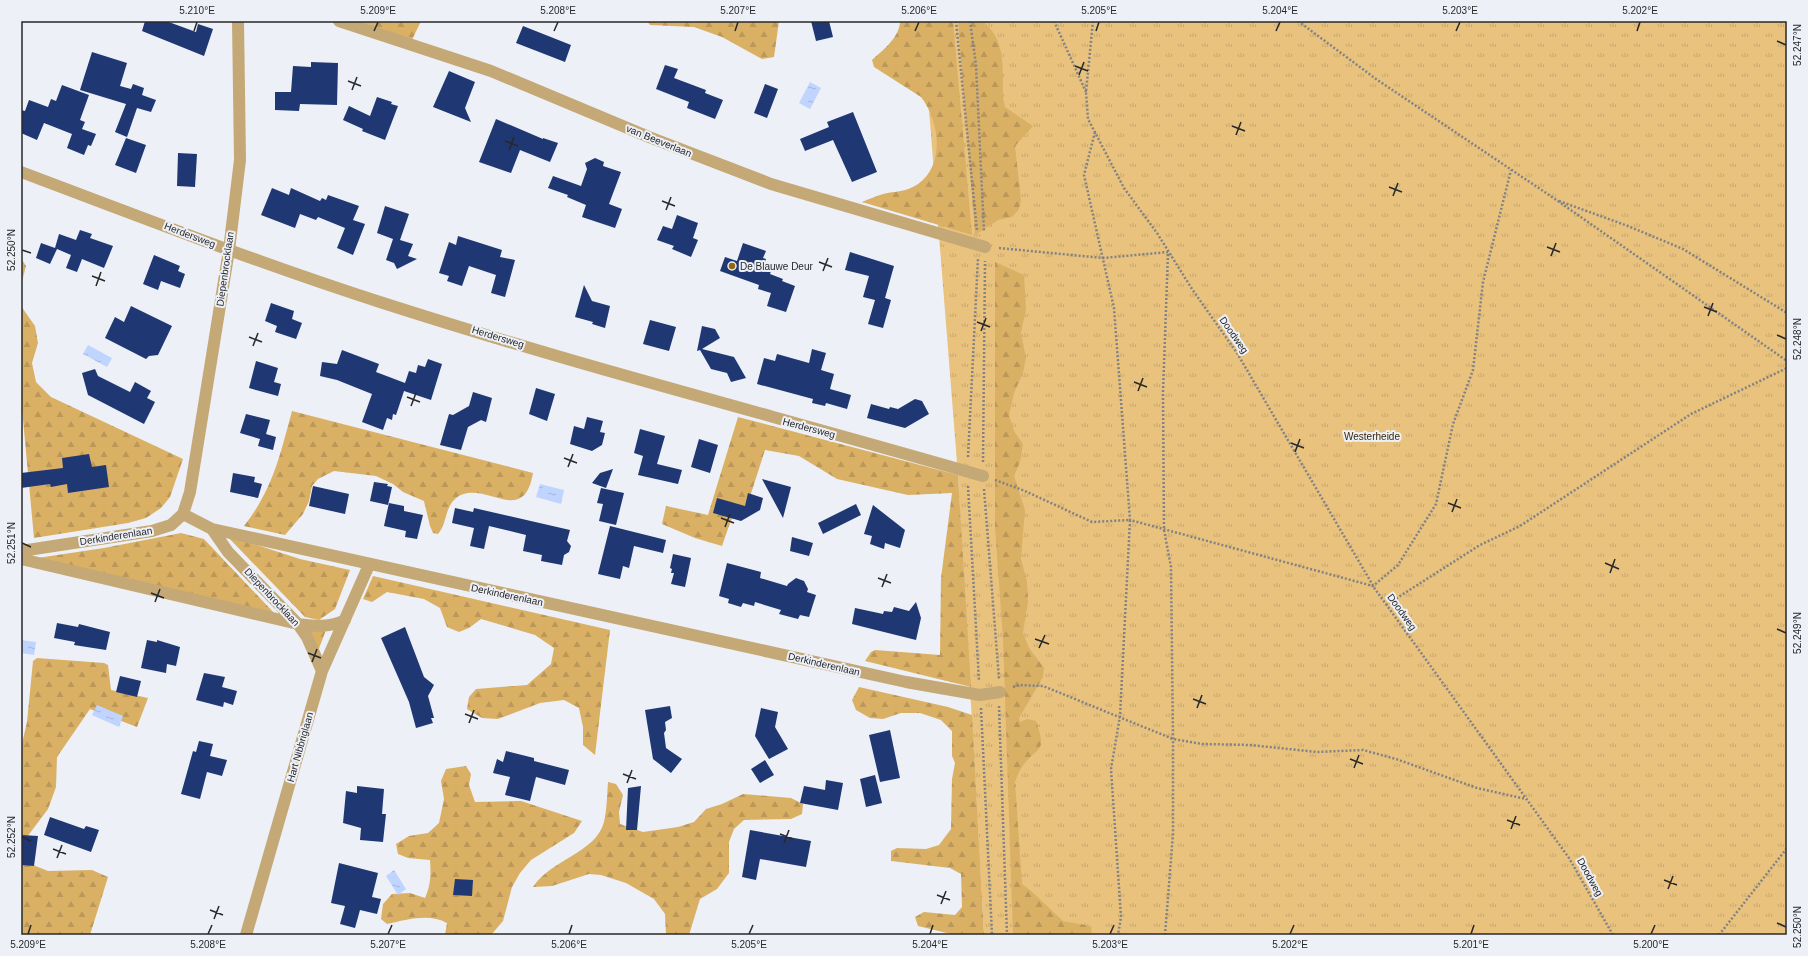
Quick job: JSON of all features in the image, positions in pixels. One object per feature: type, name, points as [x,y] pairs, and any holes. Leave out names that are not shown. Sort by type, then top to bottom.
[{"type":"street","name":"Diepenbrocklaan","points":[[183,514],[190,492],[229,250],[240,160],[238,21]]},
{"type":"street","name":"van Beeverlaan","points":[[338,21],[491,71],[649,137],[771,184],[985,246]]},
{"type":"street","name":"Herdersweg","points":[[21,172],[229,250],[383,303],[723,404],[983,476]]},
{"type":"street","name":"Derkinderenlaan","points":[[21,551],[152,531],[171,525],[183,514],[212,529],[906,682],[980,695],[1000,692]]},
{"type":"street","name":"Diepenbrocklaan","points":[[212,529],[228,552],[298,624],[307,636],[322,671]]},
{"type":"street","points":[[21,560],[298,624],[320,627],[334,625],[345,620]]},
{"type":"street","name":"Hart Nibbriglaan","points":[[246,935],[322,671],[370,565]]},
{"type":"path","points":[[1054,21],[1086,92]]},
{"type":"path","points":[[1086,92],[1093,21]]},
{"type":"path","points":[[1298,21],[1376,79],[1555,199],[1787,361]]},
{"type":"path","name":"Doodweg","points":[[1086,92],[1088,119],[1124,188],[1157,233],[1192,290],[1237,353],[1373,586],[1569,858],[1613,935]]},
{"type":"path","points":[[1095,132],[1084,175],[1114,308],[1130,520],[1120,716],[1111,769],[1121,917],[1118,935]]},
{"type":"path","points":[[983,476],[1025,490],[1092,522],[1130,520],[1373,586],[1398,565],[1436,504],[1453,424],[1473,370],[1483,282],[1511,170]]},
{"type":"path","points":[[1555,199],[1628,226],[1683,250],[1787,313]]},
{"type":"path","points":[[985,246],[1103,258],[1168,252],[1163,392],[1164,530],[1171,567],[1173,739],[1172,834],[1165,935]]},
{"type":"path","points":[[1386,605],[1480,545],[1520,526],[1691,414],[1787,368]]},
{"type":"path","points":[[1000,692],[1019,685],[1043,686],[1120,716],[1173,739],[1202,744],[1250,745],[1317,752],[1363,750],[1396,759],[1477,788],[1527,799]]},
{"type":"path","points":[[1719,935],[1787,848]]},
{"type":"green space","points":[[358,21],[421,21],[412,40]]},
{"type":"green space","points":[[647,21],[779,21],[774,57],[762,59],[722,37],[694,27],[650,25]]},
{"type":"green space","points":[[900,21],[953,21],[972,235],[862,202],[883,194],[914,187],[927,175],[933,165],[936,154],[937,142],[932,117],[921,97],[874,67],[872,60],[894,38]]},
{"type":"green space","name":"Westerheide","points":[[922,21],[1787,21],[1787,935],[984,935],[958,475]]},
{"type":"green space","points":[[958,21],[987,21],[985,24],[997,39],[1000,48],[1003,68],[1003,98],[1005,107],[1033,126],[1015,146],[1021,200],[1019,209],[1012,217],[998,220],[975,235]]},
{"type":"green space","points":[[21,258],[26,266],[21,285]]},
{"type":"green space","points":[[995,262],[1024,275],[1026,309],[1021,333],[1026,358],[1023,373],[1014,393],[1009,415],[1014,431],[1023,444],[1020,462],[1014,476],[1025,510],[1021,559],[1027,582],[1028,602],[1023,633],[1029,648],[1044,668],[1043,677],[1019,718],[1020,722],[1027,719],[1036,721],[1041,739],[1041,745],[1022,767],[1015,782],[1022,884],[1063,921],[1091,926],[1092,935],[1013,935],[1003,639],[995,528]]},
{"type":"green space","points":[[21,306],[35,326],[38,343],[32,363],[36,382],[51,397],[183,459],[170,497],[161,508],[146,518],[128,523],[34,538],[21,398]]},
{"type":"green space","points":[[292,411],[533,473],[528,489],[522,497],[513,500],[482,494],[471,493],[461,495],[449,508],[438,534],[433,533],[430,526],[424,501],[403,492],[393,484],[376,476],[334,471],[318,479],[312,486],[309,501],[303,514],[285,535],[244,526],[262,499],[269,485],[279,457]]},
{"type":"green space","points":[[738,417],[958,475],[971,687],[865,661],[871,652],[875,650],[940,655],[941,578],[952,493],[908,495],[837,479],[799,456],[765,450],[748,503],[731,520],[722,546],[695,538],[662,524],[666,506],[708,515]]},
{"type":"green space","points":[[181,533],[204,539],[276,615],[24,560],[104,548]]},
{"type":"green space","points":[[226,535],[300,559],[350,570],[335,609],[319,620],[305,617]]},
{"type":"green space","points":[[373,576],[610,630],[595,755],[583,745],[583,727],[579,708],[564,700],[540,703],[498,719],[482,718],[467,709],[469,697],[476,689],[527,685],[551,664],[554,648],[535,635],[481,619],[469,628],[459,632],[447,627],[440,608],[424,599],[387,592],[372,602],[363,599]]},
{"type":"green space","points":[[326,630],[318,651],[308,631]]},
{"type":"green space","points":[[37,658],[104,663],[108,665],[111,690],[148,698],[137,727],[90,709],[57,757],[56,787],[48,809],[27,837],[21,854],[21,748],[27,722],[33,661]]},
{"type":"green space","points":[[859,687],[948,707],[972,715],[984,935],[955,935],[918,926],[915,917],[924,912],[955,915],[962,907],[961,874],[950,868],[891,861],[891,851],[897,848],[926,849],[939,845],[951,829],[952,779],[955,763],[952,756],[952,731],[941,720],[920,713],[901,713],[883,719],[870,718],[856,710],[852,700]]},
{"type":"green space","points":[[466,766],[471,774],[469,785],[475,802],[521,801],[582,821],[574,833],[531,860],[520,873],[512,887],[503,921],[491,935],[445,935],[447,923],[433,918],[417,918],[387,924],[381,919],[383,904],[392,894],[410,893],[425,898],[430,879],[430,860],[408,858],[398,854],[396,844],[409,836],[428,833],[439,823],[444,799],[441,781],[446,769]]},
{"type":"green space","points":[[608,782],[616,784],[623,795],[619,812],[620,824],[643,832],[678,827],[694,822],[706,809],[722,804],[743,794],[791,798],[803,804],[802,814],[791,819],[744,820],[734,829],[729,842],[729,873],[717,889],[700,899],[689,935],[666,935],[665,914],[654,899],[626,883],[601,875],[589,874],[552,886],[533,887],[550,870],[583,849],[599,833],[605,817]]},
{"type":"green space","points":[[21,857],[33,865],[48,871],[92,870],[108,877],[90,935],[21,935]]},
{"type":"water","points":[[810,82],[821,88],[810,109],[799,103]]},
{"type":"water","points":[[88,345],[112,358],[107,367],[83,354]]},
{"type":"water","points":[[540,484],[564,490],[561,504],[536,497]]},
{"type":"water","points":[[21,640],[36,642],[34,655],[21,653]]},
{"type":"water","points":[[97,705],[123,716],[119,727],[92,715]]},
{"type":"water","points":[[394,870],[406,889],[398,895],[386,876]]},
{"type":"building","points":[[145,21],[166,21],[196,32],[198,24],[213,29],[204,56],[142,31]]},
{"type":"building","points":[[811,21],[829,21],[833,37],[816,41]]},
{"type":"building","points":[[523,26],[571,45],[565,62],[516,43]]},
{"type":"building","points":[[92,52],[127,63],[120,86],[131,89],[133,84],[144,88],[142,95],[156,100],[151,112],[137,108],[127,137],[115,132],[126,104],[80,90]]},
{"type":"building","points":[[311,62],[338,63],[337,105],[300,104],[299,111],[275,110],[275,92],[291,92],[293,66],[311,67]]},
{"type":"building","points":[[665,65],[678,69],[674,78],[706,90],[705,93],[723,100],[715,119],[687,108],[689,102],[656,89]]},
{"type":"building","points":[[449,71],[475,82],[465,108],[471,122],[433,107]]},
{"type":"building","points":[[765,84],[778,89],[767,118],[754,113]]},
{"type":"building","points":[[62,85],[89,95],[80,120],[85,122],[82,129],[96,134],[91,146],[88,145],[84,155],[67,148],[72,134],[44,123],[37,140],[21,133],[21,110],[25,111],[29,100],[48,107],[51,99],[56,101]]},
{"type":"building","points":[[377,97],[392,102],[391,104],[398,106],[385,140],[362,131],[363,129],[343,120],[349,106],[370,116]]},
{"type":"building","points":[[853,112],[877,172],[852,182],[833,140],[805,151],[800,139],[829,127],[827,122]]},
{"type":"building","points":[[496,119],[543,139],[558,143],[550,162],[520,150],[511,173],[479,162]]},
{"type":"building","points":[[126,138],[146,145],[136,173],[115,165]]},
{"type":"building","points":[[178,153],[197,154],[195,187],[177,186]]},
{"type":"building","points":[[595,158],[604,162],[603,166],[621,172],[609,204],[622,209],[615,228],[582,217],[586,205],[567,197],[568,195],[548,188],[553,176],[581,186],[587,169],[585,163]]},
{"type":"building","points":[[272,188],[289,195],[291,188],[320,201],[322,198],[326,200],[328,195],[359,206],[353,220],[365,224],[353,255],[337,248],[345,228],[318,217],[316,220],[300,214],[295,228],[261,215]]},
{"type":"building","points":[[385,206],[409,214],[400,240],[413,244],[408,256],[417,259],[397,269],[394,263],[386,260],[393,239],[377,233]]},
{"type":"building","points":[[677,215],[698,223],[693,238],[698,240],[691,257],[672,249],[674,246],[657,240],[663,226],[672,229]]},
{"type":"building","points":[[80,230],[92,234],[90,238],[113,246],[104,268],[82,259],[77,272],[66,268],[71,255],[57,249],[50,264],[36,258],[41,243],[55,248],[59,234],[76,240]]},
{"type":"building","points":[[458,236],[502,250],[500,257],[515,260],[505,297],[491,293],[496,275],[469,266],[462,286],[447,281],[449,276],[439,273],[449,242],[456,245]]},
{"type":"building","points":[[743,243],[766,251],[763,258],[766,259],[765,262],[773,265],[770,274],[795,286],[786,312],[767,306],[771,293],[758,289],[759,285],[720,271],[725,257],[737,261]]},
{"type":"building","points":[[850,252],[894,266],[885,298],[891,300],[883,328],[868,324],[875,300],[863,297],[869,276],[845,270]]},
{"type":"building","points":[[154,255],[180,266],[178,271],[185,274],[180,288],[161,281],[158,290],[143,284]]},
{"type":"building","points":[[584,285],[592,301],[610,306],[605,328],[592,324],[593,322],[575,317]]},
{"type":"building","points":[[271,303],[294,311],[292,319],[302,323],[296,339],[275,332],[277,326],[265,321]]},
{"type":"building","points":[[131,306],[172,326],[158,355],[149,356],[146,359],[105,338],[115,317],[124,322]]},
{"type":"building","points":[[650,320],[676,327],[669,351],[643,344]]},
{"type":"building","points":[[702,326],[715,329],[720,338],[702,349],[734,357],[746,378],[731,382],[727,373],[711,369],[700,350],[697,351]]},
{"type":"building","points":[[812,349],[826,353],[821,370],[834,374],[830,389],[851,395],[847,409],[826,403],[825,406],[812,403],[813,399],[757,384],[764,358],[775,361],[777,354],[809,363]]},
{"type":"building","points":[[342,350],[379,364],[376,372],[405,383],[409,371],[416,373],[418,365],[425,367],[428,359],[442,364],[431,400],[404,391],[396,415],[393,414],[392,420],[387,418],[383,430],[362,422],[372,394],[337,380],[320,376],[322,362],[337,364]]},
{"type":"building","points":[[256,361],[278,368],[274,382],[281,384],[278,396],[249,388]]},
{"type":"building","points":[[95,369],[98,376],[130,392],[135,382],[151,391],[147,398],[155,402],[144,424],[88,395],[82,373]]},
{"type":"building","points":[[536,388],[555,394],[547,421],[529,414]]},
{"type":"building","points":[[473,392],[492,398],[486,422],[481,420],[468,427],[461,450],[440,445],[449,414],[453,415],[469,406]]},
{"type":"building","points":[[915,399],[922,401],[929,414],[905,428],[867,418],[871,404],[889,409],[890,407],[898,409]]},
{"type":"building","points":[[246,414],[270,420],[266,434],[276,437],[273,450],[258,446],[260,439],[240,433]]},
{"type":"building","points":[[587,417],[603,421],[600,432],[605,433],[602,445],[592,451],[570,444],[574,426],[584,429]]},
{"type":"building","points":[[640,429],[665,436],[657,464],[682,470],[678,484],[638,475],[643,456],[634,453]]},
{"type":"building","points":[[699,439],[718,445],[710,473],[691,467]]},
{"type":"building","points":[[89,454],[92,467],[106,465],[109,487],[68,493],[67,484],[51,487],[50,484],[21,488],[21,473],[63,468],[62,458]]},
{"type":"building","points":[[613,469],[606,488],[592,483],[600,473]]},
{"type":"building","points":[[233,473],[255,477],[254,482],[262,484],[258,498],[230,492]]},
{"type":"building","points":[[762,479],[791,487],[783,518]]},
{"type":"building","points":[[374,482],[388,484],[387,486],[392,487],[388,505],[370,501]]},
{"type":"building","points":[[313,486],[349,494],[345,514],[309,506]]},
{"type":"building","points":[[601,488],[624,493],[616,525],[599,521],[603,504],[597,503]]},
{"type":"building","points":[[748,493],[763,498],[760,510],[741,521],[713,513],[717,498],[745,506]]},
{"type":"building","points":[[389,503],[404,506],[404,511],[423,515],[417,539],[405,537],[406,531],[384,526]]},
{"type":"building","points":[[856,504],[861,515],[823,534],[818,523]]},
{"type":"building","points":[[873,505],[905,530],[900,548],[885,543],[884,549],[870,544],[872,536],[864,534]]},
{"type":"building","points":[[455,508],[473,512],[474,508],[570,530],[567,541],[571,546],[569,552],[564,555],[562,565],[541,561],[542,555],[523,551],[526,535],[489,526],[484,549],[470,546],[474,528],[452,523]]},
{"type":"building","points":[[610,526],[666,540],[663,553],[634,546],[629,568],[623,566],[620,579],[598,574]]},
{"type":"building","points":[[792,537],[813,543],[809,556],[790,551]]},
{"type":"building","points":[[673,554],[691,558],[685,587],[671,584],[674,573],[671,573],[672,569],[670,568]]},
{"type":"building","points":[[727,563],[761,572],[760,578],[787,586],[796,578],[804,581],[808,589],[807,592],[816,595],[809,617],[800,615],[798,619],[779,614],[781,610],[755,602],[754,606],[743,603],[741,607],[728,603],[729,599],[719,596]]},
{"type":"building","points":[[916,602],[921,618],[916,640],[852,624],[855,608],[883,614],[884,611],[892,612],[894,607],[909,611]]},
{"type":"building","points":[[57,623],[78,627],[79,624],[110,632],[106,650],[74,645],[75,642],[54,638]]},
{"type":"building","points":[[405,627],[424,677],[434,685],[428,696],[434,718],[431,718],[433,723],[416,728],[409,702],[381,638]]},
{"type":"building","points":[[147,640],[157,642],[157,640],[180,647],[176,666],[167,664],[166,673],[141,668]]},
{"type":"building","points":[[204,673],[225,677],[222,687],[237,691],[233,705],[224,702],[223,707],[196,700]]},
{"type":"building","points":[[120,676],[141,681],[137,697],[116,692]]},
{"type":"building","points":[[670,706],[672,718],[665,722],[666,730],[664,733],[666,748],[682,759],[671,773],[653,759],[645,710]]},
{"type":"building","points":[[761,708],[778,712],[775,727],[788,749],[769,759],[755,736]]},
{"type":"building","points":[[890,730],[900,778],[880,782],[869,735]]},
{"type":"building","points":[[199,741],[213,744],[210,756],[227,760],[222,776],[207,772],[200,799],[181,794],[193,751],[196,752]]},
{"type":"building","points":[[506,751],[534,758],[534,761],[569,770],[565,785],[536,777],[530,801],[505,795],[510,777],[493,773],[497,759],[503,762]]},
{"type":"building","points":[[765,760],[774,775],[760,783],[751,769]]},
{"type":"building","points":[[875,775],[882,803],[866,807],[860,779]]},
{"type":"building","points":[[826,780],[843,783],[838,810],[800,803],[804,786],[825,790]]},
{"type":"building","points":[[357,786],[384,789],[382,814],[386,814],[383,842],[360,840],[361,828],[343,823],[346,791],[357,793]]},
{"type":"building","points":[[641,786],[637,830],[626,830],[628,788]]},
{"type":"building","points":[[50,817],[84,829],[86,826],[99,830],[91,852],[44,835]]},
{"type":"building","points":[[750,830],[811,841],[806,867],[760,859],[756,880],[742,877]]},
{"type":"building","points":[[22,835],[38,836],[34,866],[21,865]]},
{"type":"building","points":[[339,863],[378,873],[372,897],[381,899],[377,914],[360,910],[355,928],[340,924],[345,906],[331,903]]},
{"type":"building","points":[[455,879],[473,880],[472,896],[453,895]]},
{"type":"place","name":"De Blauwe Deur","points":[[732,266]]}]
